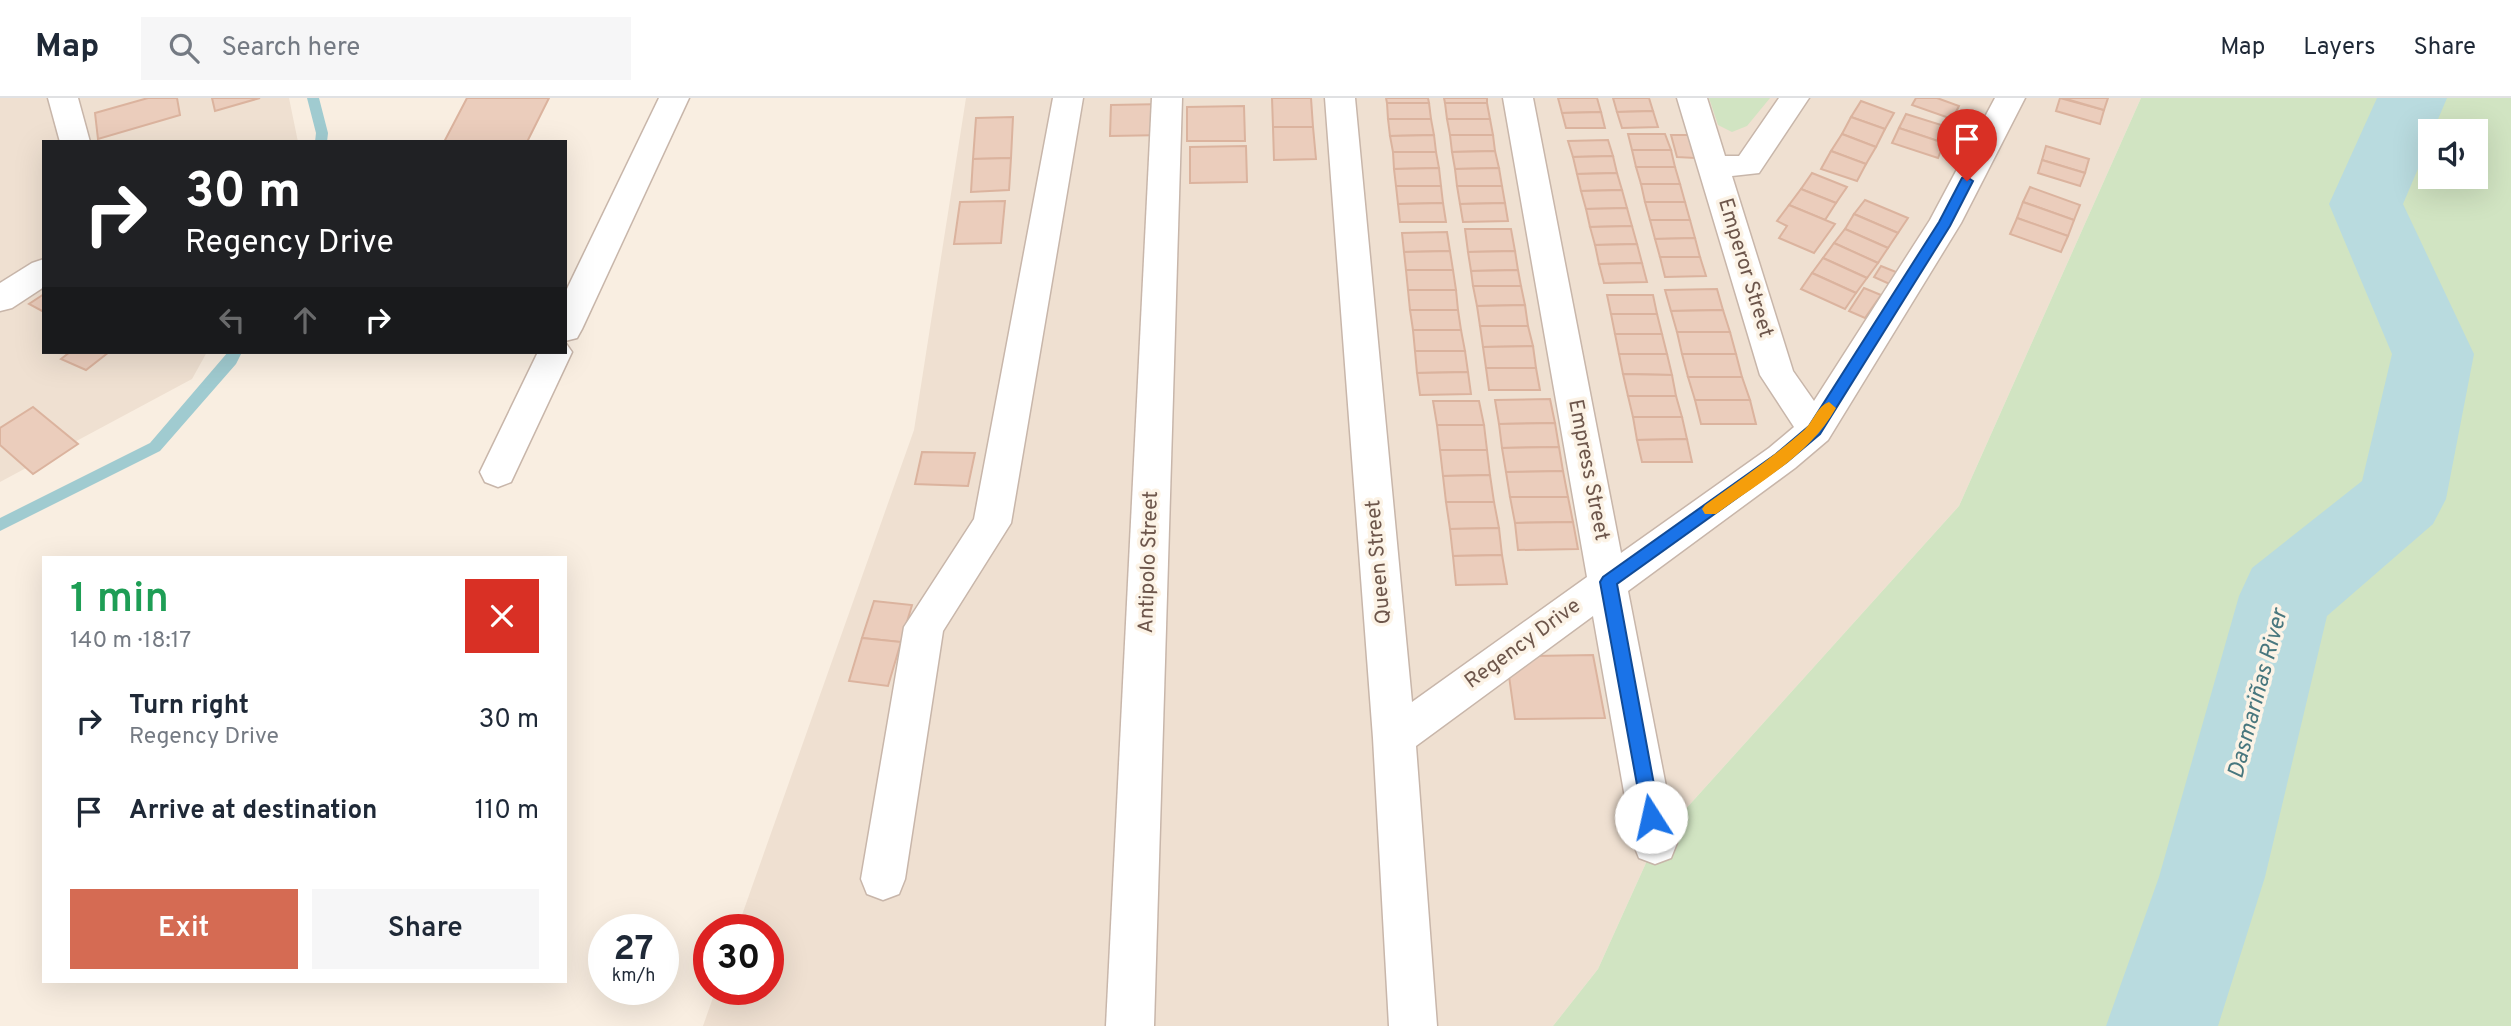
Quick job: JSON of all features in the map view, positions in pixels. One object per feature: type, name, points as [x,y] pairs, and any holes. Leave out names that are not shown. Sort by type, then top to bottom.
[{"type":"street","points":[[63,98],[74,140]]},
{"type":"street","points":[[567,325],[674,98]]},
{"type":"street","points":[[883,879],[924,627],[992,523],[1068,98]]},
{"type":"street","name":"Antipolo Street","points":[[1130,1026],[1167,98]]},
{"type":"street","name":"Queen Street","points":[[1340,98],[1394,738],[1413,1026]]},
{"type":"street","name":"Empress Street","points":[[1518,98],[1655,843]]},
{"type":"street","name":"Emperor Street","points":[[1692,98],[1777,375],[1815,430]]},
{"type":"street","points":[[1713,166],[1748,166],[1794,98]]},
{"type":"street","name":"Regency Drive","points":[[1394,738],[1782,458],[1815,430],[1945,223],[2010,98]]},
{"type":"street","points":[[0,299],[42,272]]},
{"type":"street","points":[[498,472],[554,354]]},
{"type":"shaded area","points":[[0,98],[289,98],[298,140],[42,140],[42,354],[206,354],[192,379],[0,482]]},
{"type":"shaded area","points":[[966,98],[2141,98],[1959,506],[1655,843],[1598,969],[1553,1026],[703,1026],[710,1005],[784,1005],[784,914],[742,914],[914,430]]},
{"type":"green space","points":[[1709,98],[1770,98],[1747,126],[1732,132],[1718,125]]},
{"type":"green space","points":[[2141,98],[2511,98],[2511,1026],[1553,1026],[1598,969],[1655,843],[1959,506]]},
{"type":"building","points":[[148,98],[177,98],[180,115],[98,139],[95,113]]},
{"type":"building","points":[[212,98],[260,98],[215,111]]},
{"type":"building","points":[[467,98],[549,98],[528,140],[445,140]]},
{"type":"building","points":[[1272,98],[1311,98],[1313,127],[1273,127]]},
{"type":"building","points":[[1386,98],[1428,98],[1429,103],[1387,103]]},
{"type":"building","points":[[1444,98],[1487,98],[1487,103],[1445,103]]},
{"type":"building","points":[[1558,98],[1597,98],[1601,112],[1562,113]]},
{"type":"building","points":[[1613,98],[1649,98],[1653,111],[1617,112]]},
{"type":"building","points":[[1916,98],[1937,98],[1959,106],[1952,119],[1912,105]]},
{"type":"building","points":[[2060,98],[2104,110],[2100,124],[2056,111]]},
{"type":"building","points":[[2063,98],[2108,98],[2104,110]]},
{"type":"building","points":[[1861,101],[1894,113],[1885,129],[1851,117]]},
{"type":"building","points":[[1387,103],[1429,103],[1431,119],[1388,119]]},
{"type":"building","points":[[1445,103],[1487,103],[1490,119],[1447,119]]},
{"type":"building","points":[[1165,104],[1165,135],[1110,136],[1111,105]]},
{"type":"building","points":[[1244,106],[1245,141],[1187,141],[1187,107]]},
{"type":"building","points":[[1653,111],[1658,127],[1622,128],[1617,112]]},
{"type":"building","points":[[1601,112],[1605,128],[1566,128],[1562,113]]},
{"type":"building","points":[[1906,114],[1951,128],[1944,143],[1899,128]]},
{"type":"building","points":[[1013,117],[1011,158],[973,159],[976,118]]},
{"type":"building","points":[[1851,117],[1885,129],[1876,147],[1842,134]]},
{"type":"building","points":[[1388,119],[1431,119],[1434,135],[1390,136]]},
{"type":"building","points":[[1447,119],[1490,119],[1493,135],[1450,135]]},
{"type":"building","points":[[1273,127],[1313,127],[1316,159],[1274,160]]},
{"type":"building","points":[[1899,128],[1944,143],[1938,158],[1892,143]]},
{"type":"building","points":[[1628,134],[1665,134],[1671,150],[1632,150]]},
{"type":"building","points":[[1842,134],[1876,147],[1866,164],[1831,151]]},
{"type":"building","points":[[1434,135],[1436,152],[1393,152],[1390,136]]},
{"type":"building","points":[[1450,135],[1493,135],[1495,151],[1452,152]]},
{"type":"building","points":[[1671,135],[1689,135],[1695,158],[1677,157]]},
{"type":"building","points":[[1608,140],[1613,156],[1573,157],[1568,141]]},
{"type":"building","points":[[1246,146],[1247,182],[1190,183],[1190,147]]},
{"type":"building","points":[[2046,146],[2089,159],[2085,173],[2042,160]]},
{"type":"building","points":[[1632,150],[1671,150],[1675,167],[1636,167]]},
{"type":"building","points":[[1495,151],[1499,168],[1455,169],[1452,152]]},
{"type":"building","points":[[1831,151],[1866,164],[1857,181],[1821,169]]},
{"type":"building","points":[[1393,152],[1436,152],[1439,168],[1394,169]]},
{"type":"building","points":[[1613,156],[1617,173],[1577,174],[1573,157]]},
{"type":"building","points":[[1011,158],[1009,190],[971,192],[973,159]]},
{"type":"building","points":[[2042,160],[2085,173],[2080,186],[2038,173]]},
{"type":"building","points":[[1636,167],[1675,167],[1680,184],[1641,184]]},
{"type":"building","points":[[1439,168],[1441,186],[1396,186],[1394,169]]},
{"type":"building","points":[[1499,168],[1502,186],[1457,186],[1455,169]]},
{"type":"building","points":[[1617,173],[1622,190],[1581,191],[1577,174]]},
{"type":"building","points":[[1812,173],[1847,187],[1836,203],[1801,189]]},
{"type":"building","points":[[1641,184],[1680,184],[1685,202],[1645,202]]},
{"type":"building","points":[[1396,186],[1441,186],[1443,203],[1398,204]]},
{"type":"building","points":[[1457,186],[1502,186],[1505,203],[1460,204]]},
{"type":"building","points":[[2030,187],[2080,205],[2074,220],[2023,202]]},
{"type":"building","points":[[1801,189],[1836,203],[1825,220],[1789,205]]},
{"type":"building","points":[[1622,190],[1627,208],[1586,209],[1581,191]]},
{"type":"building","points":[[1865,200],[1908,218],[1898,233],[1854,214]]},
{"type":"building","points":[[1005,201],[1001,243],[954,244],[960,202]]},
{"type":"building","points":[[1645,202],[1685,202],[1690,220],[1650,220]]},
{"type":"building","points":[[2023,202],[2074,220],[2068,236],[2017,218]]},
{"type":"building","points":[[1443,203],[1446,222],[1400,222],[1398,204]]},
{"type":"building","points":[[1505,203],[1508,221],[1463,222],[1460,204]]},
{"type":"building","points":[[1789,205],[1835,224],[1814,253],[1779,238],[1787,226],[1777,221]]},
{"type":"building","points":[[1627,208],[1632,226],[1590,227],[1586,209]]},
{"type":"building","points":[[1854,214],[1898,233],[1888,248],[1845,229]]},
{"type":"building","points":[[2017,218],[2068,236],[2061,252],[2010,234]]},
{"type":"building","points":[[1650,220],[1690,220],[1695,238],[1655,239]]},
{"type":"building","points":[[1632,226],[1637,244],[1595,245],[1590,227]]},
{"type":"building","points":[[1465,229],[1511,229],[1515,251],[1468,252]]},
{"type":"building","points":[[1845,229],[1888,248],[1878,263],[1834,243]]},
{"type":"building","points":[[1447,232],[1450,251],[1404,252],[1402,233]]},
{"type":"building","points":[[1695,238],[1700,257],[1660,257],[1655,239]]},
{"type":"building","points":[[1834,243],[1878,263],[1867,278],[1823,258]]},
{"type":"building","points":[[1637,244],[1642,263],[1599,264],[1595,245]]},
{"type":"building","points":[[1450,251],[1453,270],[1406,270],[1404,252]]},
{"type":"building","points":[[1515,251],[1518,270],[1471,271],[1468,252]]},
{"type":"building","points":[[1660,257],[1700,257],[1706,276],[1665,277]]},
{"type":"building","points":[[1823,258],[1867,278],[1856,293],[1812,273]]},
{"type":"building","points":[[1642,263],[1647,282],[1604,283],[1599,264]]},
{"type":"building","points":[[1881,266],[1901,274],[1894,286],[1874,277]]},
{"type":"building","points":[[1406,270],[1453,270],[1456,290],[1408,290]]},
{"type":"building","points":[[1518,270],[1521,286],[1473,286],[1471,271]]},
{"type":"building","points":[[1812,273],[1856,293],[1845,309],[1801,289]]},
{"type":"building","points":[[1473,286],[1521,286],[1525,305],[1477,306]]},
{"type":"building","points":[[1864,288],[1881,295],[1865,318],[1849,311]]},
{"type":"building","points":[[1717,289],[1723,310],[1671,311],[1665,290]]},
{"type":"building","points":[[1408,290],[1456,290],[1458,310],[1410,310]]},
{"type":"building","points":[[42,295],[42,311],[29,304]]},
{"type":"building","points":[[1607,295],[1653,295],[1657,314],[1611,314]]},
{"type":"building","points":[[1525,305],[1528,326],[1480,326],[1477,306]]},
{"type":"building","points":[[1410,310],[1458,310],[1461,330],[1413,330]]},
{"type":"building","points":[[1723,310],[1730,332],[1677,332],[1671,311]]},
{"type":"building","points":[[1611,314],[1657,314],[1662,334],[1615,334]]},
{"type":"building","points":[[1480,326],[1528,326],[1533,346],[1483,347]]},
{"type":"building","points":[[1413,330],[1461,330],[1465,351],[1415,351]]},
{"type":"building","points":[[1677,332],[1730,332],[1736,354],[1682,354]]},
{"type":"building","points":[[1615,334],[1662,334],[1667,354],[1619,354]]},
{"type":"building","points":[[1533,346],[1536,368],[1486,368],[1483,347]]},
{"type":"building","points":[[1415,351],[1465,351],[1468,372],[1417,373]]},
{"type":"building","points":[[67,354],[106,354],[86,370],[61,359]]},
{"type":"building","points":[[1619,354],[1667,354],[1672,375],[1623,374]]},
{"type":"building","points":[[1682,354],[1736,354],[1742,377],[1688,377]]},
{"type":"building","points":[[1486,368],[1536,368],[1540,390],[1489,390]]},
{"type":"building","points":[[1468,372],[1471,394],[1420,395],[1417,373]]},
{"type":"building","points":[[1623,374],[1672,375],[1676,396],[1628,396]]},
{"type":"building","points":[[1688,377],[1742,377],[1750,400],[1695,400]]},
{"type":"building","points":[[1628,396],[1676,396],[1682,417],[1633,417]]},
{"type":"building","points":[[1550,399],[1555,423],[1499,424],[1495,400]]},
{"type":"building","points":[[1695,400],[1750,400],[1756,424],[1701,424]]},
{"type":"building","points":[[1433,401],[1479,401],[1484,425],[1437,425]]},
{"type":"building","points":[[33,407],[78,444],[33,474],[0,445],[0,428]]},
{"type":"building","points":[[1633,417],[1682,417],[1687,439],[1637,440]]},
{"type":"building","points":[[1555,423],[1559,447],[1502,448],[1499,424]]},
{"type":"building","points":[[1437,425],[1484,425],[1487,450],[1440,450]]},
{"type":"building","points":[[1687,439],[1692,462],[1642,462],[1637,440]]},
{"type":"building","points":[[1559,447],[1563,471],[1506,472],[1502,448]]},
{"type":"building","points":[[1440,450],[1487,450],[1490,475],[1443,476]]},
{"type":"building","points":[[922,452],[975,453],[968,486],[915,484]]},
{"type":"building","points":[[1563,471],[1568,497],[1510,497],[1506,472]]},
{"type":"building","points":[[1490,475],[1494,502],[1446,502],[1443,476]]},
{"type":"building","points":[[1510,497],[1568,497],[1573,522],[1515,523]]},
{"type":"building","points":[[1446,502],[1494,502],[1499,528],[1450,529]]},
{"type":"building","points":[[1573,522],[1578,549],[1518,550],[1515,523]]},
{"type":"building","points":[[1499,528],[1502,555],[1453,556],[1450,529]]},
{"type":"building","points":[[1502,555],[1507,584],[1456,585],[1453,556]]},
{"type":"building","points":[[874,601],[912,605],[901,642],[862,638]]},
{"type":"building","points":[[862,638],[901,642],[888,686],[849,681]]},
{"type":"building","points":[[1593,655],[1605,718],[1515,719],[1508,669],[1533,656]]},
{"type":"waterway","points":[[313,98],[322,133],[321,140]]},
{"type":"waterway","name":"Dasmariñas River","points":[[2162,1026],[2212,877],[2285,596],[2402,499],[2433,354],[2366,204],[2412,98]]},
{"type":"waterway","points":[[0,525],[155,447],[234,354]]},
{"type":"slow traffic","points":[[1710,509],[1782,458],[1815,430],[1829,408]]},
{"type":"route","points":[[1651,817],[1608,582],[1782,458],[1815,430],[1945,223],[1967,181]]}]
